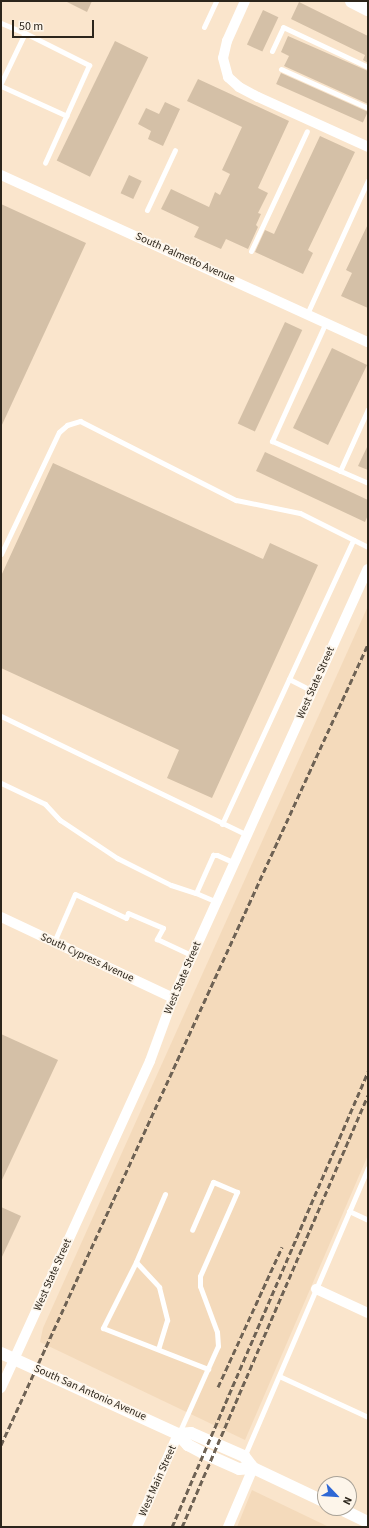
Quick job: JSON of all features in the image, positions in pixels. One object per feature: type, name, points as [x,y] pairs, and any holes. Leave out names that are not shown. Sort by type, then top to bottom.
[{"type":"main road","points":[[352,1],[368,9]]},
{"type":"street","points":[[245,1],[226,42],[223,58],[228,77],[239,87],[258,97],[368,147]]},
{"type":"street","name":"South Palmetto Avenue","points":[[1,175],[368,342]]},
{"type":"street","name":"West State Street","points":[[1,1388],[150,1061],[173,998],[368,569]]},
{"type":"street","name":"South Cypress Avenue","points":[[2,919],[173,998]]},
{"type":"street","points":[[316,1289],[368,1313]]},
{"type":"street","name":"South San Antonio Avenue","points":[[1,1353],[178,1434],[188,1445],[239,1469],[253,1468]]},
{"type":"street","name":"South San Antonio Avenue","points":[[178,1434],[191,1433],[244,1456],[253,1468],[317,1498]]},
{"type":"street","name":"West Main Street","points":[[137,1527],[178,1434]]},
{"type":"street","points":[[228,1527],[253,1468]]},
{"type":"street","points":[[356,1516],[368,1522]]},
{"type":"lane","points":[[204,27],[216,1]]},
{"type":"lane","points":[[1,23],[25,33],[89,65],[45,163]]},
{"type":"lane","points":[[272,51],[283,26],[368,67]]},
{"type":"lane","points":[[1,83],[25,33]]},
{"type":"lane","points":[[281,68],[368,108]]},
{"type":"lane","points":[[1,86],[67,116]]},
{"type":"lane","points":[[251,251],[307,131]]},
{"type":"lane","points":[[147,210],[175,150]]},
{"type":"lane","points":[[307,314],[368,180]]},
{"type":"lane","points":[[326,322],[272,441],[368,484]]},
{"type":"lane","points":[[340,471],[368,409]]},
{"type":"lane","points":[[1,554],[59,432],[68,425],[80,421],[236,500],[300,513],[368,547]]},
{"type":"lane","points":[[222,824],[353,540]]},
{"type":"lane","points":[[289,679],[313,691]]},
{"type":"lane","points":[[1,716],[247,835]]},
{"type":"lane","points":[[1,783],[45,804],[60,820],[117,858],[171,885],[217,902]]},
{"type":"lane","points":[[196,893],[213,855],[217,854],[235,863]]},
{"type":"lane","points":[[54,942],[75,894],[126,918],[128,913],[163,928],[158,939],[192,956]]},
{"type":"lane","points":[[239,1469],[368,1167]]},
{"type":"lane","points":[[178,1434],[218,1346],[217,1332],[200,1286],[200,1276],[237,1192],[213,1182],[192,1230]]},
{"type":"lane","points":[[165,1194],[136,1262],[103,1328],[208,1369]]},
{"type":"lane","points":[[349,1211],[368,1220]]},
{"type":"lane","points":[[136,1262],[159,1287],[167,1320],[158,1349]]},
{"type":"lane","points":[[279,1376],[368,1417]]},
{"type":"shaded area","points":[[368,606],[368,1155],[245,1440],[40,1342],[43,1328]]},
{"type":"shaded area","points":[[252,1490],[329,1527],[237,1527]]},
{"type":"building","points":[[65,1],[92,1],[87,12]]},
{"type":"building","points":[[299,2],[368,36],[368,63],[363,60],[365,55],[291,19]]},
{"type":"building","points":[[263,10],[278,17],[262,52],[247,44]]},
{"type":"building","points":[[288,36],[368,71],[368,104],[284,66],[289,56],[281,52]]},
{"type":"building","points":[[115,41],[148,57],[90,177],[57,161]]},
{"type":"building","points":[[281,73],[368,112],[363,123],[276,84]]},
{"type":"building","points":[[198,79],[289,121],[258,188],[268,193],[258,213],[261,214],[256,225],[258,227],[248,249],[226,239],[221,249],[194,237],[199,227],[161,209],[171,189],[209,207],[215,192],[220,195],[230,174],[222,170],[242,127],[187,101]]},
{"type":"building","points":[[165,102],[180,109],[163,146],[148,139],[151,131],[138,124],[146,108],[159,114]]},
{"type":"building","points":[[320,136],[355,152],[308,250],[313,253],[303,274],[255,252],[265,230],[274,234]]},
{"type":"building","points":[[129,175],[142,181],[133,199],[121,193]]},
{"type":"building","points":[[1,204],[86,243],[1,427]]},
{"type":"building","points":[[368,224],[368,308],[341,296],[352,273],[346,270]]},
{"type":"building","points":[[285,322],[302,330],[255,432],[238,424]]},
{"type":"building","points":[[332,348],[367,365],[328,445],[293,428]]},
{"type":"building","points":[[368,445],[368,470],[358,466]]},
{"type":"building","points":[[265,452],[368,500],[368,515],[365,522],[256,471]]},
{"type":"building","points":[[53,463],[263,559],[270,543],[318,565],[212,798],[167,778],[179,750],[1,668],[1,576]]},
{"type":"building","points":[[1,1034],[58,1060],[1,1182]]},
{"type":"building","points":[[1,1207],[21,1216],[1,1259]]},
{"type":"railway","points":[[1,1445],[368,644]]},
{"type":"railway","points":[[172,1527],[368,1071]]},
{"type":"railway","points":[[182,1527],[368,1095]]},
{"type":"railway","points":[[218,1387],[282,1247]]}]
